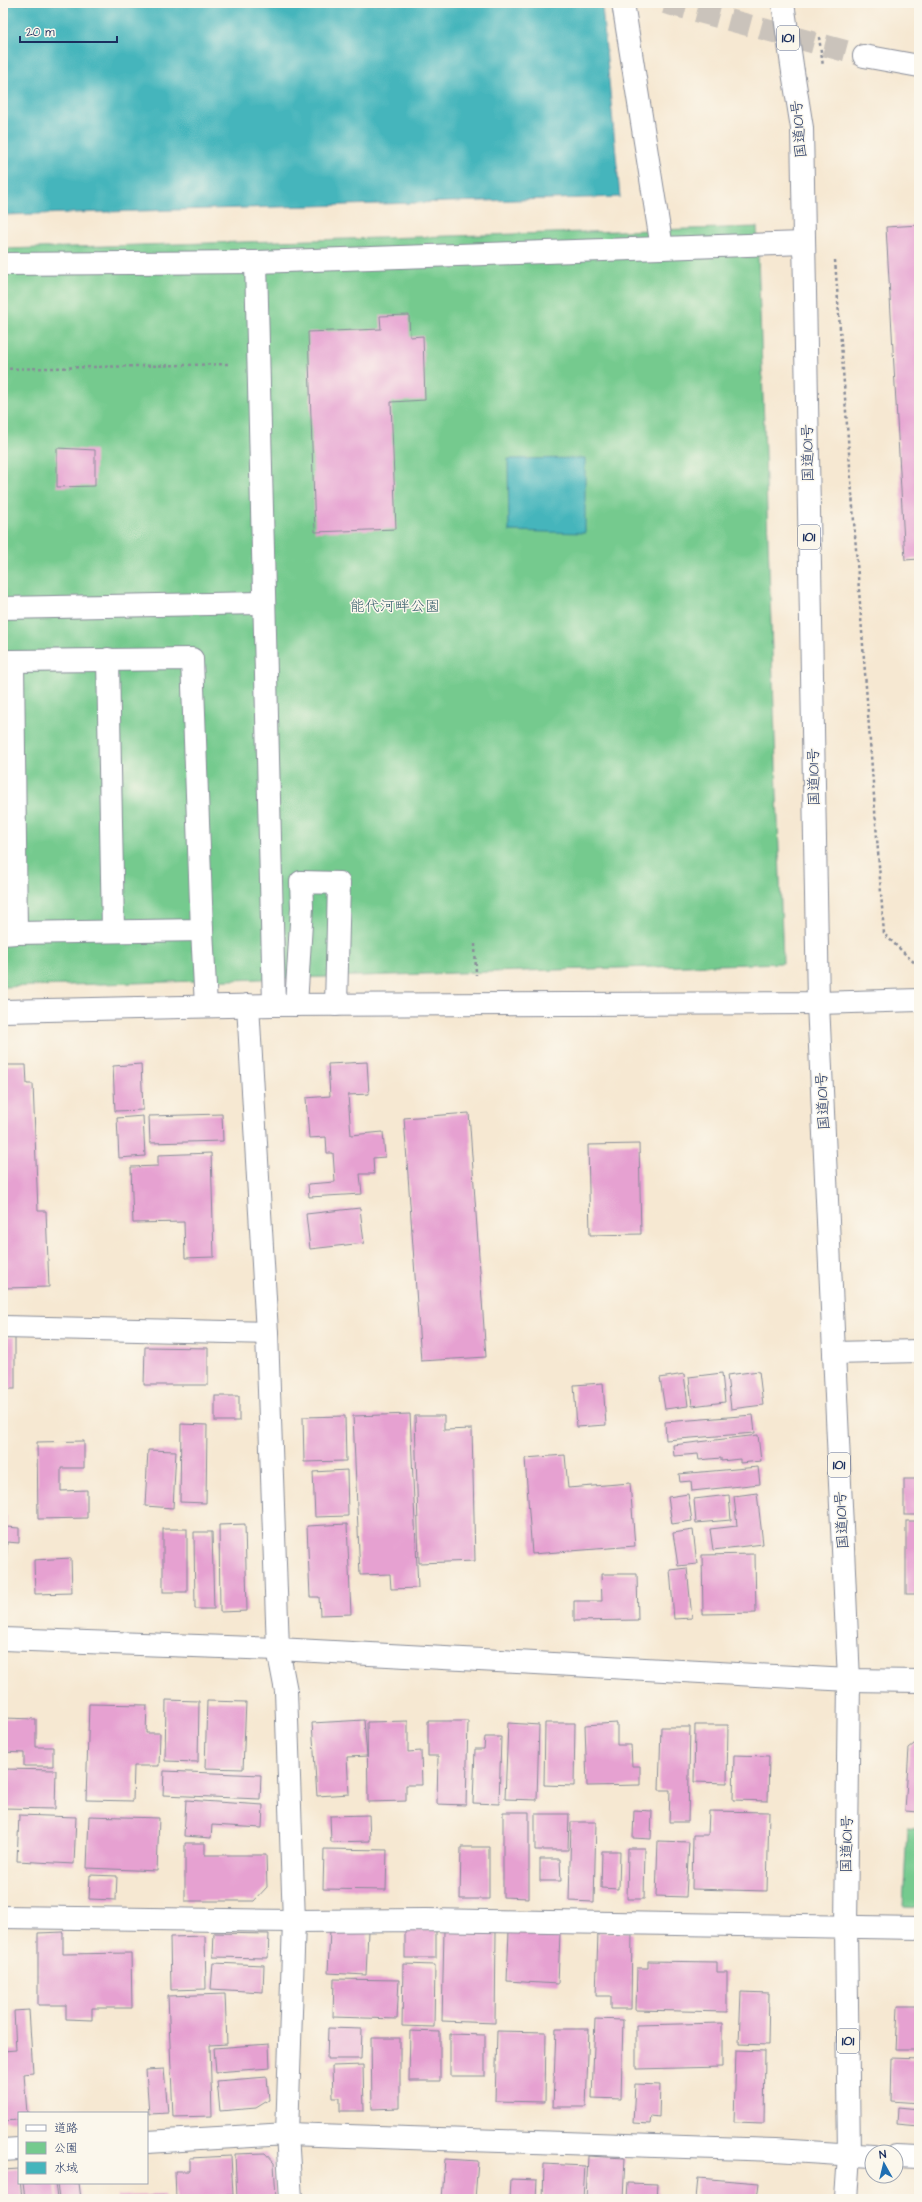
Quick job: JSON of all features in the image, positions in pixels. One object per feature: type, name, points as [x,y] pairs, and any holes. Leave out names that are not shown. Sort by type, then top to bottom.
[{"type":"main road","points":[[622,3],[662,248]]},
{"type":"main road","name":"国道101号","points":[[783,3],[802,128],[818,1003],[849,1680],[846,1927],[850,2155],[846,2199]]},
{"type":"main road","points":[[864,56],[919,66]]},
{"type":"main road","points":[[3,264],[256,262],[804,243]]},
{"type":"main road","points":[[256,262],[274,1005]]},
{"type":"main road","points":[[3,608],[264,603]]},
{"type":"main road","points":[[108,659],[113,931]]},
{"type":"main road","points":[[202,930],[10,933],[8,661],[192,659],[206,1006]]},
{"type":"main road","points":[[296,1005],[302,907],[301,882],[339,883],[336,1005]]},
{"type":"main road","points":[[3,1011],[248,1005],[818,1003],[919,1000]]},
{"type":"main road","points":[[248,1005],[267,1333],[278,1649],[286,1691],[294,1921],[287,2134],[291,2199]]},
{"type":"main road","points":[[3,1326],[267,1333]]},
{"type":"main road","points":[[834,1353],[919,1351]]},
{"type":"main road","points":[[3,1639],[278,1649],[849,1680],[919,1681]]},
{"type":"main road","points":[[3,1918],[294,1921],[426,1920],[780,1927],[919,1928]]},
{"type":"main road","points":[[148,2142],[287,2134],[768,2149],[864,2156]]},
{"type":"main road","points":[[3,2150],[18,2149]]},
{"type":"main road","points":[[904,2156],[919,2157]]},
{"type":"path","points":[[819,38],[823,74]]},
{"type":"path","points":[[834,256],[884,934],[919,967]]},
{"type":"path","points":[[3,369],[258,363]]},
{"type":"green space","name":"能代河畔公園","points":[[757,227],[783,963],[3,987],[3,249]]},
{"type":"green space","points":[[907,1828],[919,1829],[919,1908],[903,1907]]},
{"type":"water","points":[[3,3],[582,3],[602,7],[620,197],[3,215]]},
{"type":"water","points":[[585,458],[585,533],[509,531],[508,459]]},
{"type":"building","points":[[919,225],[919,559],[905,560],[886,227]]},
{"type":"building","points":[[409,315],[410,337],[423,336],[425,400],[391,402],[396,529],[315,532],[308,332],[381,329],[380,316]]},
{"type":"building","points":[[57,448],[95,450],[95,486],[57,487]]},
{"type":"building","points":[[367,1062],[369,1094],[348,1095],[351,1135],[383,1132],[385,1157],[373,1158],[374,1174],[360,1174],[362,1194],[309,1197],[308,1184],[335,1182],[333,1153],[327,1153],[326,1137],[309,1138],[306,1098],[330,1096],[328,1064]]},
{"type":"building","points":[[141,1064],[143,1110],[115,1111],[113,1066]]},
{"type":"building","points":[[3,1065],[26,1065],[27,1084],[33,1084],[38,1211],[46,1211],[49,1287],[3,1288]]},
{"type":"building","points":[[469,1113],[486,1357],[421,1361],[404,1118]]},
{"type":"building","points":[[222,1114],[223,1141],[150,1143],[149,1116]]},
{"type":"building","points":[[143,1116],[145,1156],[119,1158],[117,1118]]},
{"type":"building","points":[[639,1144],[641,1234],[590,1235],[588,1145]]},
{"type":"building","points":[[211,1153],[214,1257],[185,1258],[184,1222],[133,1223],[131,1167],[158,1166],[158,1155]]},
{"type":"building","points":[[360,1208],[364,1243],[310,1249],[306,1214]]},
{"type":"building","points":[[3,1337],[15,1337],[15,1389],[3,1389]]},
{"type":"building","points":[[145,1347],[208,1348],[208,1385],[144,1385]]},
{"type":"building","points":[[759,1371],[763,1405],[731,1409],[727,1375]]},
{"type":"building","points":[[722,1373],[725,1402],[692,1406],[689,1377]]},
{"type":"building","points":[[684,1374],[688,1406],[665,1409],[660,1378]]},
{"type":"building","points":[[603,1383],[606,1425],[577,1427],[574,1385]]},
{"type":"building","points":[[215,1396],[239,1396],[239,1421],[215,1421]]},
{"type":"building","points":[[410,1414],[418,1588],[391,1589],[390,1574],[360,1575],[353,1416]]},
{"type":"building","points":[[753,1415],[755,1433],[666,1440],[665,1422]]},
{"type":"building","points":[[345,1416],[346,1461],[304,1462],[303,1417]]},
{"type":"building","points":[[415,1416],[444,1416],[444,1430],[472,1429],[475,1561],[419,1563]]},
{"type":"building","points":[[181,1424],[207,1425],[206,1503],[180,1502]]},
{"type":"building","points":[[758,1435],[761,1461],[740,1463],[740,1459],[721,1461],[721,1458],[699,1460],[698,1454],[674,1456],[673,1445]]},
{"type":"building","points":[[84,1441],[84,1468],[61,1468],[61,1491],[87,1490],[87,1518],[38,1519],[37,1442]]},
{"type":"building","points":[[148,1450],[176,1451],[173,1508],[145,1506]]},
{"type":"building","points":[[565,1455],[568,1488],[630,1483],[635,1546],[532,1554],[525,1458]]},
{"type":"building","points":[[758,1467],[760,1484],[692,1491],[691,1481],[680,1482],[679,1474]]},
{"type":"building","points":[[347,1470],[348,1516],[315,1517],[313,1472]]},
{"type":"building","points":[[904,1479],[919,1479],[919,1515],[904,1515]]},
{"type":"building","points":[[757,1493],[763,1544],[713,1550],[710,1529],[737,1526],[734,1496]]},
{"type":"building","points":[[688,1494],[692,1521],[672,1524],[668,1497]]},
{"type":"building","points":[[729,1495],[731,1520],[696,1523],[694,1499]]},
{"type":"building","points":[[3,1516],[7,1516],[6,1527],[19,1528],[19,1543],[7,1542],[6,1575],[3,1575]]},
{"type":"building","points":[[906,1521],[919,1521],[919,1594],[906,1594]]},
{"type":"building","points":[[245,1524],[247,1611],[220,1612],[219,1525]]},
{"type":"building","points":[[347,1524],[351,1614],[320,1615],[319,1597],[310,1597],[307,1526]]},
{"type":"building","points":[[163,1529],[187,1529],[187,1592],[163,1592]]},
{"type":"building","points":[[693,1530],[697,1564],[678,1566],[673,1533]]},
{"type":"building","points":[[194,1532],[212,1532],[214,1609],[195,1609]]},
{"type":"building","points":[[755,1554],[756,1613],[703,1614],[702,1555]]},
{"type":"building","points":[[71,1558],[72,1593],[35,1594],[34,1560]]},
{"type":"building","points":[[687,1568],[692,1618],[674,1619],[670,1570]]},
{"type":"building","points":[[601,1574],[637,1574],[638,1620],[574,1621],[574,1601],[602,1601]]},
{"type":"building","points":[[166,1700],[199,1701],[198,1762],[165,1761]]},
{"type":"building","points":[[207,1701],[246,1702],[243,1769],[205,1768]]},
{"type":"building","points":[[89,1704],[147,1705],[146,1733],[160,1733],[159,1766],[134,1766],[133,1801],[86,1800]]},
{"type":"building","points":[[3,1718],[36,1719],[36,1747],[53,1747],[53,1766],[24,1766],[24,1753],[3,1752]]},
{"type":"building","points":[[364,1720],[367,1756],[347,1757],[349,1794],[317,1796],[312,1723]]},
{"type":"building","points":[[408,1721],[408,1752],[421,1751],[422,1785],[406,1785],[406,1801],[368,1802],[367,1722]]},
{"type":"building","points":[[428,1721],[468,1721],[466,1805],[437,1804],[438,1756],[428,1756]]},
{"type":"building","points":[[508,1723],[539,1725],[537,1800],[505,1799]]},
{"type":"building","points":[[545,1723],[575,1723],[574,1786],[544,1785]]},
{"type":"building","points":[[617,1723],[617,1745],[631,1745],[632,1766],[640,1766],[640,1785],[587,1786],[585,1725]]},
{"type":"building","points":[[695,1725],[728,1725],[727,1783],[694,1782]]},
{"type":"building","points":[[661,1727],[690,1727],[688,1822],[669,1822],[670,1790],[659,1790]]},
{"type":"building","points":[[485,1737],[501,1737],[499,1804],[473,1803],[475,1749],[484,1749]]},
{"type":"building","points":[[919,1740],[919,1812],[905,1811],[909,1748]]},
{"type":"building","points":[[734,1755],[769,1756],[768,1801],[733,1800]]},
{"type":"building","points":[[3,1769],[56,1770],[55,1809],[3,1808]]},
{"type":"building","points":[[164,1771],[261,1775],[260,1799],[163,1795]]},
{"type":"building","points":[[186,1800],[263,1805],[262,1828],[212,1825],[211,1838],[184,1836]]},
{"type":"building","points":[[634,1810],[652,1811],[651,1839],[633,1838]]},
{"type":"building","points":[[709,1811],[769,1812],[767,1891],[692,1889],[693,1835],[708,1835]]},
{"type":"building","points":[[503,1812],[529,1812],[529,1898],[503,1897]]},
{"type":"building","points":[[535,1814],[569,1814],[568,1850],[535,1850]]},
{"type":"building","points":[[19,1815],[76,1817],[74,1864],[17,1861]]},
{"type":"building","points":[[369,1815],[370,1841],[331,1842],[330,1816]]},
{"type":"building","points":[[89,1816],[159,1818],[157,1871],[87,1868]]},
{"type":"building","points":[[571,1822],[596,1822],[594,1902],[569,1901]]},
{"type":"building","points":[[658,1841],[689,1842],[686,1897],[656,1896]]},
{"type":"building","points":[[185,1843],[205,1843],[205,1855],[266,1855],[267,1887],[254,1901],[185,1901]]},
{"type":"building","points":[[461,1847],[489,1847],[489,1899],[460,1899]]},
{"type":"building","points":[[628,1848],[645,1848],[644,1899],[627,1899]]},
{"type":"building","points":[[324,1849],[387,1850],[386,1890],[323,1889]]},
{"type":"building","points":[[602,1851],[620,1851],[619,1889],[601,1888]]},
{"type":"building","points":[[540,1859],[560,1859],[561,1881],[540,1881]]},
{"type":"building","points":[[90,1875],[117,1876],[116,1900],[89,1899]]},
{"type":"building","points":[[330,1930],[368,1931],[366,1975],[328,1973]]},
{"type":"building","points":[[405,1930],[436,1930],[436,1958],[405,1958]]},
{"type":"building","points":[[444,1931],[496,1932],[495,2023],[442,2021]]},
{"type":"building","points":[[509,1931],[560,1933],[558,1984],[507,1981]]},
{"type":"building","points":[[63,1932],[63,1954],[131,1953],[132,2008],[92,2008],[92,2020],[66,2019],[66,2005],[38,2005],[38,1933]]},
{"type":"building","points":[[598,1932],[632,1932],[631,2009],[611,2009],[611,1996],[596,1996]]},
{"type":"building","points":[[214,1933],[269,1934],[268,1958],[213,1957]]},
{"type":"building","points":[[205,1936],[206,1989],[171,1990],[170,1937]]},
{"type":"building","points":[[648,1961],[717,1962],[717,1972],[727,1972],[727,2012],[636,2010],[637,1968],[648,1968]]},
{"type":"building","points":[[213,1963],[264,1965],[263,1992],[211,1989]]},
{"type":"building","points":[[403,1964],[435,1965],[434,2027],[402,2026]]},
{"type":"building","points":[[334,1979],[399,1980],[397,2019],[333,2017]]},
{"type":"building","points":[[741,1992],[769,1993],[768,2045],[739,2044]]},
{"type":"building","points":[[225,1994],[227,2044],[210,2045],[212,2116],[173,2117],[168,1996]]},
{"type":"building","points":[[898,2006],[919,2006],[919,2050],[896,2050]]},
{"type":"building","points":[[29,2010],[33,2073],[24,2074],[27,2112],[18,2112],[18,2120],[3,2121],[3,2051],[16,2050],[14,2011]]},
{"type":"building","points":[[595,2019],[623,2020],[621,2099],[592,2098]]},
{"type":"building","points":[[722,2023],[722,2067],[636,2069],[636,2025]]},
{"type":"building","points":[[328,2028],[362,2029],[361,2059],[327,2059]]},
{"type":"building","points":[[556,2029],[589,2029],[586,2107],[553,2107]]},
{"type":"building","points":[[410,2031],[440,2032],[440,2081],[409,2081]]},
{"type":"building","points":[[497,2031],[546,2032],[545,2102],[495,2101]]},
{"type":"building","points":[[450,2034],[485,2035],[485,2076],[450,2076]]},
{"type":"building","points":[[371,2038],[400,2038],[400,2108],[372,2109]]},
{"type":"building","points":[[269,2044],[270,2068],[216,2072],[214,2048]]},
{"type":"building","points":[[736,2050],[765,2051],[764,2123],[734,2122]]},
{"type":"building","points":[[892,2058],[919,2059],[919,2103],[891,2101]]},
{"type":"building","points":[[363,2065],[364,2111],[340,2111],[340,2098],[333,2098],[332,2066]]},
{"type":"building","points":[[164,2069],[168,2113],[149,2114],[146,2070]]},
{"type":"building","points":[[267,2077],[269,2100],[256,2108],[220,2111],[217,2081]]},
{"type":"building","points":[[635,2084],[660,2085],[659,2117],[651,2116],[650,2124],[633,2123]]},
{"type":"building","points":[[898,2107],[919,2109],[919,2126],[897,2124]]},
{"type":"building","points":[[265,2153],[274,2163],[276,2199],[237,2199],[235,2154]]},
{"type":"building","points":[[231,2156],[233,2195],[217,2196],[217,2199],[176,2199],[175,2171],[190,2171],[190,2158]]},
{"type":"building","points":[[588,2156],[625,2158],[623,2199],[586,2199]]},
{"type":"building","points":[[445,2159],[478,2161],[475,2199],[442,2199]]},
{"type":"building","points":[[544,2164],[585,2166],[583,2199],[543,2199]]},
{"type":"building","points":[[18,2169],[18,2184],[20,2184],[22,2199],[3,2199],[3,2170]]},
{"type":"building","points":[[698,2178],[759,2183],[757,2199],[696,2199]]},
{"type":"building","points":[[511,2179],[537,2180],[536,2199],[510,2199]]},
{"type":"building","points":[[628,2183],[658,2184],[657,2199],[627,2199]]},
{"type":"building","points":[[23,2184],[55,2184],[57,2199],[25,2199]]},
{"type":"building","points":[[57,2184],[79,2184],[81,2199],[59,2199]]},
{"type":"building","points":[[164,2195],[165,2199],[118,2199],[118,2196]]},
{"type":"tunnel","points":[[665,3],[864,56]]}]
